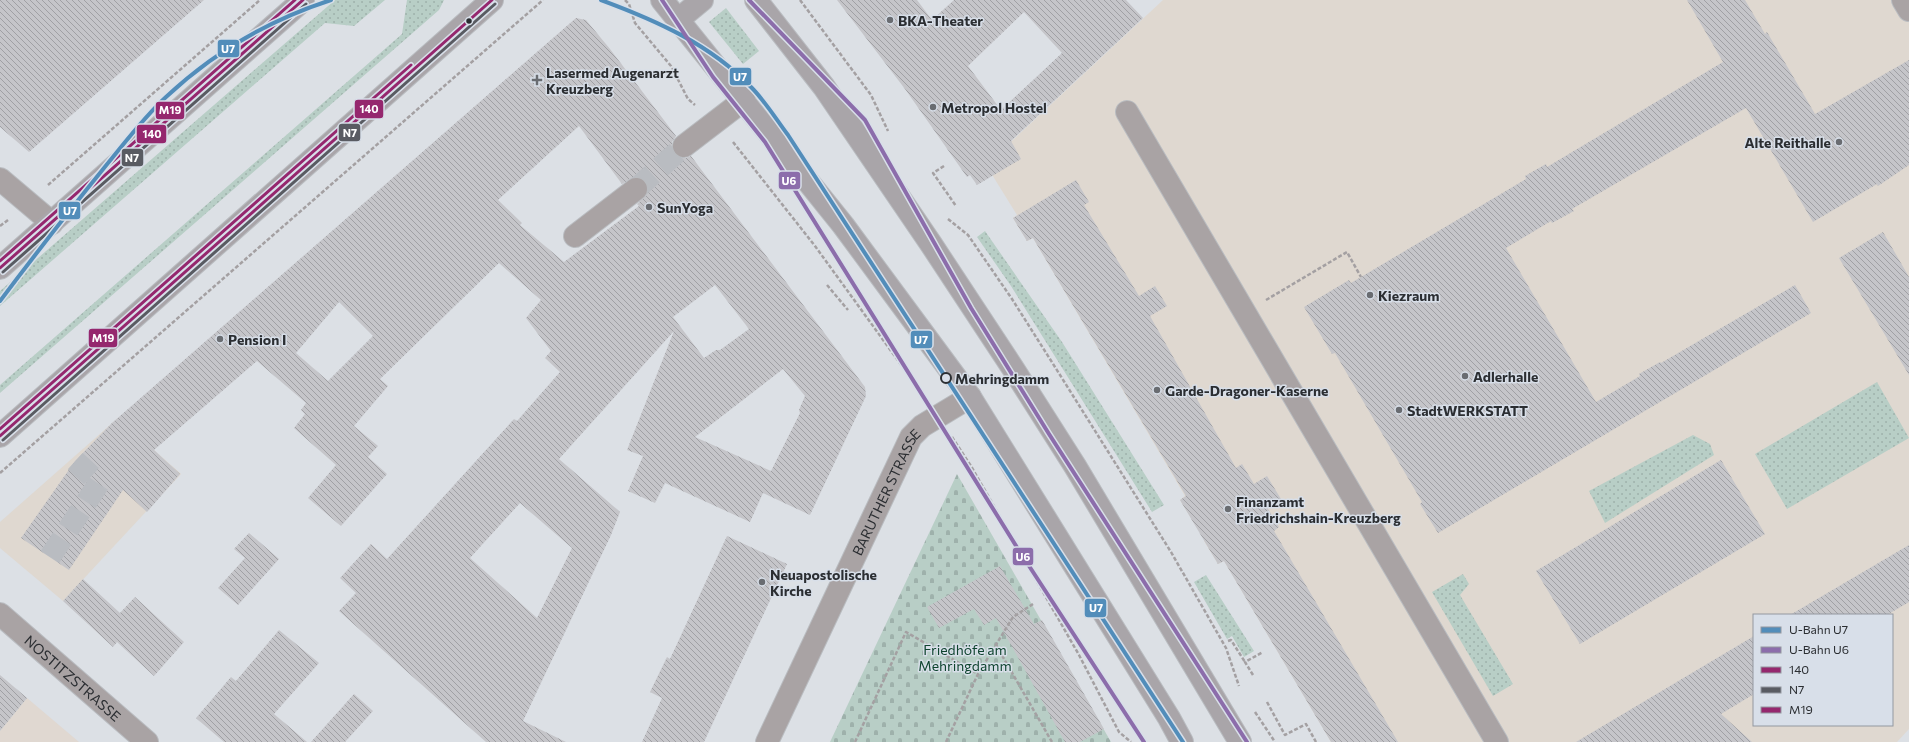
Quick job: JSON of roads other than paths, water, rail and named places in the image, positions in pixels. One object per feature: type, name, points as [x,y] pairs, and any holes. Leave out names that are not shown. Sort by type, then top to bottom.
[{"type":"main road","points":[[0,268],[52,224],[303,0]]},
{"type":"main road","points":[[0,436],[492,0]]},
{"type":"main road","points":[[662,0],[843,224],[970,397],[1169,718],[1182,742]]},
{"type":"main road","points":[[678,20],[702,0]]},
{"type":"main road","points":[[756,0],[824,87],[931,244],[1005,357],[1075,466],[1240,742]]},
{"type":"street","points":[[1903,0],[1909,10]]},
{"type":"street","points":[[684,146],[744,100]]},
{"type":"street","points":[[1127,112],[1497,742]]},
{"type":"street","points":[[0,179],[52,224]]},
{"type":"street","points":[[575,236],[636,189]]},
{"type":"street","name":"BARUTHER STRASSE","points":[[767,742],[911,437],[922,426],[970,397]]},
{"type":"street","name":"NOSTITZSTRASSE","points":[[0,614],[147,742]]},
{"type":"tunnel","points":[[636,189],[684,146]]},
{"type":"tunnel","points":[[50,557],[99,483],[75,461]]},
{"type":"metro line","name":"U7","points":[[0,301],[126,141],[166,97],[203,66],[243,40],[286,17],[331,0]]},
{"type":"metro line","name":"U7","points":[[601,0],[661,25],[700,46],[735,72],[766,104],[788,135],[1183,742]]},
{"type":"metro line","name":"U6","points":[[662,0],[713,77],[765,142],[1018,549],[1144,742]]},
{"type":"metro line","name":"U6","points":[[749,0],[865,120],[971,308],[1049,434],[1247,742]]},
{"type":"place","name":"BKA-Theater","points":[[890,20]]},
{"type":"place","name":"Lasermed Augenarzt Kreuzberg","points":[[537,80]]},
{"type":"place","name":"Metropol Hostel","points":[[933,107]]},
{"type":"place","name":"Alte Reithalle","points":[[1839,142]]},
{"type":"place","name":"SunYoga","points":[[649,207]]},
{"type":"place","name":"Kiezraum","points":[[1370,295]]},
{"type":"place","name":"Pension I","points":[[220,339]]},
{"type":"place","name":"Adlerhalle","points":[[1465,376]]},
{"type":"place","name":"Mehringdamm","points":[[946,378]]},
{"type":"place","name":"Garde-Dragoner-Kaserne","points":[[1157,390]]},
{"type":"place","name":"StadtWERKSTATT","points":[[1399,410]]},
{"type":"place","name":"Finanzamt Friedrichshain-Kreuzberg","points":[[1228,509]]},
{"type":"place","name":"Neuapostolische Kirche","points":[[762,582]]},
{"type":"park label","name":"Friedhöfe am Mehringdamm","points":[[965,658]]}]
